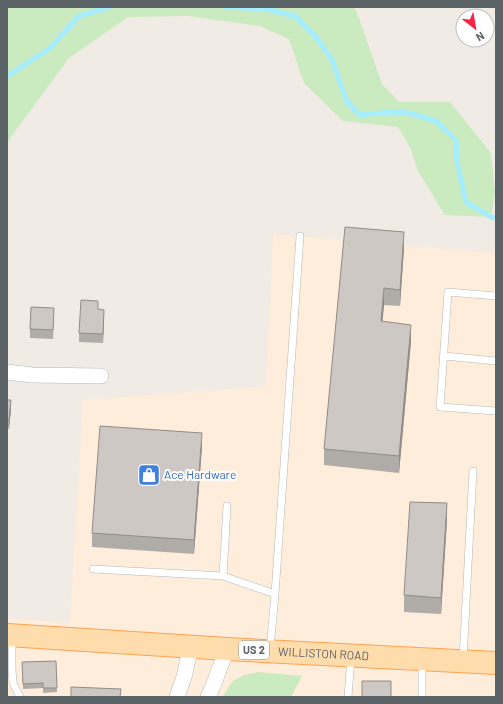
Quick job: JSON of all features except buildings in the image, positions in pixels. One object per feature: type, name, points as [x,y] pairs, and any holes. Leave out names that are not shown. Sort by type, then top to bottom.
[{"type":"main road","name":"WILLISTON ROAD","points":[[10,635],[227,649],[496,663]]},
{"type":"street","points":[[7,372],[32,375],[101,376]]},
{"type":"street","points":[[177,697],[184,677],[191,646]]},
{"type":"street","points":[[208,697],[214,686],[227,649]]},
{"type":"lane","points":[[270,651],[300,236]]},
{"type":"lane","points":[[496,296],[448,292],[440,408],[496,411]]},
{"type":"lane","points":[[444,356],[496,361]]},
{"type":"lane","points":[[463,661],[473,471]]},
{"type":"lane","points":[[223,576],[227,506]]},
{"type":"lane","points":[[93,569],[223,576],[275,594]]},
{"type":"lane","points":[[10,635],[13,683],[20,697]]},
{"type":"lane","points":[[348,697],[351,655]]},
{"type":"lane","points":[[422,659],[422,697]]},
{"type":"shaded area","points":[[273,234],[496,253],[496,697],[7,697],[7,618],[70,623],[83,400],[266,386]]},
{"type":"green space","points":[[7,7],[352,7],[356,10],[382,84],[399,102],[450,102],[491,153],[495,192],[491,217],[445,215],[417,169],[411,149],[398,127],[343,121],[304,83],[289,39],[260,26],[188,16],[128,17],[69,58],[7,143]]},
{"type":"green space","points":[[258,672],[302,676],[291,697],[222,697],[233,681],[244,675]]},
{"type":"waterway","points":[[7,76],[50,48],[79,16],[110,7]]},
{"type":"waterway","points":[[225,7],[266,9],[295,16],[316,37],[332,60],[347,102],[360,115],[392,112],[409,113],[436,121],[456,140],[457,162],[466,202],[491,217],[496,218]]},
{"type":"place","name":"Ace Hardware","points":[[149,475]]}]
